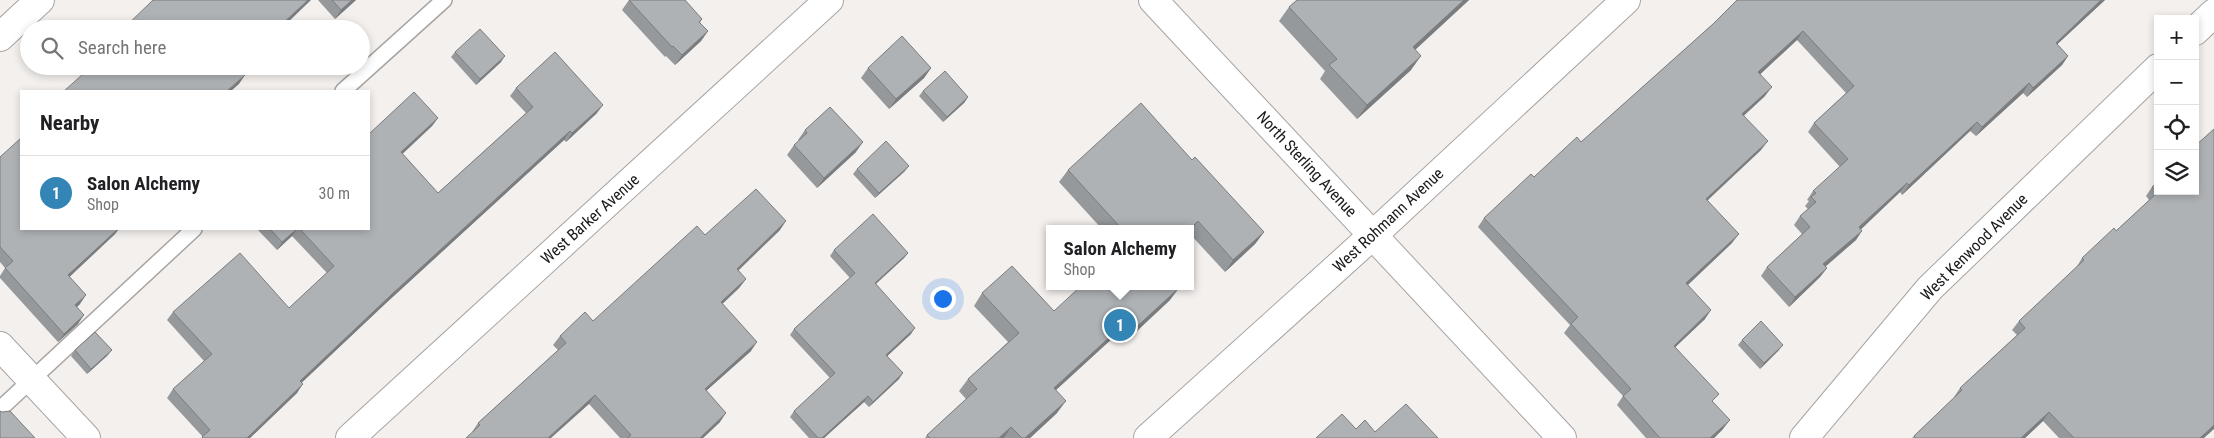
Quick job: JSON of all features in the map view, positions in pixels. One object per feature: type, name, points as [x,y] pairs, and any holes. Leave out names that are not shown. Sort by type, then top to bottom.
[{"type":"street","points":[[0,37],[40,0]]},
{"type":"street","name":"West Barker Avenue","points":[[350,438],[829,0]]},
{"type":"street","name":"North Sterling Avenue","points":[[1153,0],[1562,438]]},
{"type":"street","name":"West Rohmann Avenue","points":[[1148,438],[1373,235],[1626,0]]},
{"type":"street","points":[[2199,28],[2214,13]]},
{"type":"street","name":"West Kenwood Avenue","points":[[1804,438],[1930,288],[2154,72]]},
{"type":"street","points":[[0,346],[86,438]]},
{"type":"lane","points":[[370,67],[444,0]]},
{"type":"lane","points":[[344,90],[361,75]]},
{"type":"lane","points":[[0,409],[193,230]]},
{"type":"building","points":[[153,0],[308,0],[286,20],[132,20]]},
{"type":"building","points":[[332,0],[352,0],[341,10]]},
{"type":"building","points":[[629,0],[685,0],[702,19],[699,22],[708,31],[682,55],[672,47]]},
{"type":"building","points":[[1297,0],[1464,0],[1413,47],[1421,56],[1367,105],[1329,65],[1337,59],[1289,7]]},
{"type":"building","points":[[1737,0],[2101,0],[2056,43],[2068,56],[2033,88],[2029,83],[1982,127],[1977,122],[1909,185],[1907,183],[1859,227],[1862,231],[1823,264],[1827,268],[1795,297],[1767,267],[1810,227],[1800,216],[1816,202],[1811,197],[1816,193],[1813,191],[1848,159],[1814,123],[1854,86],[1803,31],[1758,72],[1772,87],[1742,114],[1768,141],[1706,199],[1739,234],[1686,283],[1711,310],[1674,346],[1719,394],[1712,401],[1730,420],[1710,438],[1660,438],[1623,396],[1631,389],[1571,324],[1578,317],[1484,218],[1531,174],[1534,177],[1577,137],[1581,142],[1713,24]]},
{"type":"building","points":[[480,29],[505,56],[480,79],[455,52]]},
{"type":"building","points":[[902,36],[931,68],[896,99],[868,68]]},
{"type":"building","points":[[555,52],[603,105],[572,133],[570,131],[391,295],[300,381],[303,384],[247,438],[203,438],[210,430],[173,389],[212,354],[173,312],[240,253],[289,308],[334,266],[301,230],[370,230],[370,133],[414,92],[438,118],[401,152],[438,193],[533,107],[516,88]]},
{"type":"building","points":[[945,71],[968,97],[947,117],[923,91]]},
{"type":"building","points":[[82,75],[245,75],[228,90],[65,90]]},
{"type":"building","points":[[1141,103],[1192,160],[1195,157],[1264,232],[1233,260],[1198,221],[1194,225],[1118,225],[1068,170]]},
{"type":"building","points":[[830,107],[863,142],[824,178],[794,145],[807,133],[805,130]]},
{"type":"building","points":[[2214,129],[2214,425],[2200,438],[2074,438],[2049,412],[2021,438],[1916,438],[1914,436],[1962,390],[1960,388],[2025,328],[2019,321],[2084,260],[2082,258],[2114,228],[2116,231],[2155,195],[2199,195],[2199,142]]},
{"type":"building","points":[[20,139],[20,230],[117,230],[68,275],[86,295],[75,305],[84,315],[64,334],[5,268],[13,261],[0,247],[0,157]]},
{"type":"building","points":[[886,141],[909,166],[879,193],[857,169]]},
{"type":"building","points":[[756,189],[786,221],[737,269],[746,279],[721,302],[757,342],[705,389],[726,413],[700,438],[627,438],[631,435],[595,395],[548,438],[466,438],[480,425],[478,423],[566,343],[560,336],[585,312],[593,321],[697,226],[705,235]]},
{"type":"building","points":[[873,214],[908,253],[875,283],[915,328],[886,355],[903,373],[873,402],[868,396],[822,438],[818,438],[794,411],[835,373],[794,329],[855,273],[834,250]]},
{"type":"building","points":[[271,230],[296,230],[282,242]]},
{"type":"building","points":[[1012,266],[1054,311],[1077,290],[1177,290],[1132,331],[1125,323],[1054,388],[1066,401],[1025,438],[1022,438],[1011,427],[999,438],[930,438],[927,435],[977,389],[968,379],[1019,333],[982,293]]},
{"type":"building","points":[[1761,321],[1783,345],[1764,363],[1742,340]]},
{"type":"building","points":[[95,332],[112,350],[91,369],[75,350]]},
{"type":"building","points":[[1406,404],[1438,438],[1316,438],[1342,414],[1356,429],[1365,420],[1375,432]]},
{"type":"building","points":[[0,411],[10,411],[35,438],[0,438]]},
{"type":"place","name":"Salon Alchemy","points":[[1120,325]]}]
